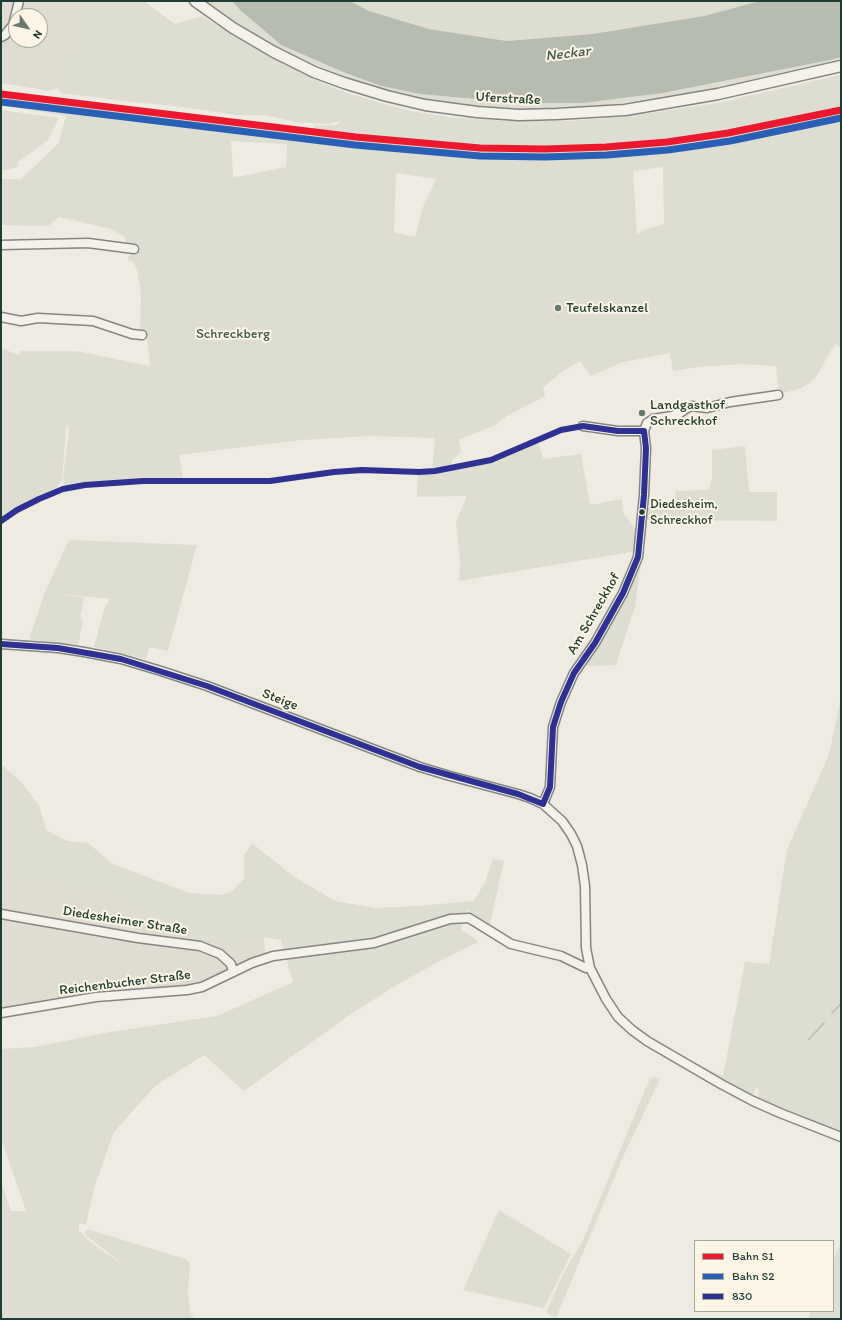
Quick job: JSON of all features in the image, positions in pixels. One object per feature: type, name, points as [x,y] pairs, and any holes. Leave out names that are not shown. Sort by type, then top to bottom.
[{"type":"main road","name":"Uferstraße","points":[[196,1],[233,28],[274,52],[314,72],[387,96],[425,105],[477,112],[519,115],[625,110],[718,94],[841,66]]},
{"type":"street","points":[[1,37],[5,35],[13,25],[19,1]]},
{"type":"street","points":[[1,245],[88,243],[134,249]]},
{"type":"street","points":[[1,317],[21,321],[38,318],[93,321],[132,334],[142,335]]},
{"type":"street","points":[[583,426],[618,431],[644,431],[650,420],[672,416],[692,406],[707,408],[730,402],[778,395]]},
{"type":"street","name":"Am Schreckhof","points":[[544,804],[550,787],[553,728],[561,702],[574,673],[595,643],[623,593],[638,557],[644,495],[646,448],[644,431]]},
{"type":"street","name":"Steige","points":[[1,644],[58,648],[121,659],[207,686],[420,767],[518,794],[544,804]]},
{"type":"street","points":[[544,804],[562,821],[577,846],[585,886],[586,941],[590,968],[606,999],[618,1017],[647,1041],[753,1100],[780,1113],[841,1137]]},
{"type":"street","name":"Diedesheimer Straße","points":[[1,914],[138,938],[200,946],[220,954],[231,964],[233,972]]},
{"type":"street","name":"Reichenbucher Straße","points":[[1,1013],[96,997],[187,990],[202,987],[252,963],[273,956],[374,943],[450,919],[469,918],[511,944],[561,956],[586,968],[590,968]]},
{"type":"shaded area","points":[[1,1],[81,1],[63,63],[58,88],[48,91],[1,83]]},
{"type":"shaded area","points":[[1,92],[357,134],[481,146],[545,147],[606,145],[667,139],[728,130],[841,108],[841,117],[668,148],[606,153],[544,155],[480,154],[321,139],[1,99]]},
{"type":"shaded area","points":[[1,110],[59,118],[48,140],[14,165],[1,162]]},
{"type":"shaded area","points":[[1,879],[111,894],[147,911],[171,927],[248,940],[264,937],[265,954],[198,983],[177,988],[1,1009]]},
{"type":"green space","points":[[81,1],[144,1],[175,24],[202,16],[281,63],[342,91],[411,111],[448,117],[504,121],[568,121],[621,117],[718,103],[840,75],[841,108],[728,130],[667,139],[606,145],[545,147],[481,146],[314,129],[315,126],[336,125],[341,121],[328,124],[295,122],[265,115],[237,115],[61,93],[58,88],[63,63]]},
{"type":"green space","points":[[202,1],[232,1],[240,10],[281,45],[343,72],[381,86],[420,94],[519,103],[583,103],[663,93],[841,57],[841,61],[715,89],[595,107],[519,109],[481,108],[385,92],[345,78],[249,33],[219,15]]},
{"type":"green space","points":[[350,1],[760,1],[704,16],[592,34],[507,41],[429,29],[369,11]]},
{"type":"green space","name":"Schreckberg","points":[[1,99],[321,139],[480,154],[544,155],[606,153],[668,148],[669,150],[729,142],[841,120],[841,347],[837,345],[838,341],[818,374],[810,383],[799,389],[779,394],[776,366],[740,364],[699,367],[673,371],[670,353],[623,362],[591,376],[580,361],[560,373],[543,388],[545,396],[507,416],[495,425],[459,440],[461,452],[453,459],[450,467],[432,470],[435,438],[369,436],[302,440],[179,455],[183,480],[122,481],[68,486],[64,484],[63,480],[69,430],[68,425],[66,429],[62,480],[57,488],[19,506],[1,519],[1,348],[19,355],[21,351],[76,351],[150,366],[147,338],[144,330],[140,330],[141,293],[137,269],[134,266],[134,262],[128,260],[132,253],[139,252],[141,246],[134,249],[126,248],[125,237],[111,229],[59,217],[48,226],[1,225],[1,179],[21,179],[59,143],[66,116],[1,105]],"holes":[[[231,141],[287,144],[286,167],[237,177],[233,176]],[[663,167],[664,224],[644,230],[637,234],[633,171]],[[396,173],[436,179],[424,204],[415,237],[394,232]]]},
{"type":"green space","points":[[1,157],[17,159],[18,167],[1,171]]},
{"type":"green space","points":[[538,441],[543,459],[581,454],[590,505],[622,499],[623,513],[635,529],[637,536],[636,551],[459,581],[460,559],[456,522],[467,496],[417,497],[418,474],[477,466],[499,459]]},
{"type":"green space","points":[[745,446],[749,492],[777,492],[777,521],[645,520],[648,502],[663,501],[664,505],[673,506],[676,491],[708,490],[712,480],[712,450]]},
{"type":"green space","points":[[69,540],[197,545],[168,651],[149,647],[146,659],[94,647],[104,609],[110,599],[61,594],[84,598],[80,619],[83,620],[78,646],[29,639],[45,592]]},
{"type":"green space","points":[[642,556],[635,606],[616,665],[586,666],[621,607]]},
{"type":"green space","points":[[841,697],[841,1132],[758,1099],[759,1088],[756,1087],[754,1093],[750,1096],[697,1067],[698,1064],[723,1076],[745,962],[769,964],[787,850],[829,754]]},
{"type":"green space","points":[[1,764],[22,783],[39,805],[46,830],[67,841],[88,843],[111,863],[189,893],[222,895],[234,890],[244,878],[244,856],[252,843],[293,876],[335,901],[376,908],[474,901],[485,882],[493,859],[504,861],[490,924],[466,910],[461,930],[473,937],[478,942],[395,986],[348,1016],[244,1091],[204,1055],[155,1086],[114,1132],[94,1188],[86,1225],[79,1223],[79,1230],[97,1247],[128,1268],[88,1237],[85,1233],[87,1229],[185,1259],[190,1263],[188,1293],[190,1311],[194,1319],[1,1319],[1,1182],[11,1211],[26,1211],[1,1138],[1,1049],[35,1047],[110,1032],[217,1016],[293,982],[281,940],[264,937],[223,947],[171,927],[147,911],[111,894],[1,879]]},
{"type":"green space","points":[[654,1077],[660,1079],[623,1157],[556,1318],[546,1313],[563,1274],[583,1240],[645,1090],[650,1079]]},
{"type":"green space","points":[[499,1210],[571,1254],[544,1308],[463,1290]]},
{"type":"green space","points":[[841,1242],[841,1319],[808,1319],[811,1312],[834,1312],[834,1259]]},
{"type":"water","name":"Neckar","points":[[232,1],[350,1],[369,11],[429,29],[507,41],[592,34],[704,16],[760,1],[841,1],[841,57],[663,93],[583,103],[519,103],[420,94],[381,86],[343,72],[281,45],[240,10]]},
{"type":"waterway","points":[[832,1013],[841,1004]]},
{"type":"waterway","points":[[808,1040],[824,1023]]},
{"type":"rail line","name":"S1","points":[[1,94],[356,137],[480,148],[545,149],[606,147],[667,142],[728,133],[841,110]]},
{"type":"rail line","name":"S2","points":[[1,102],[355,145],[480,156],[545,157],[607,155],[668,150],[730,141],[841,118]]},
{"type":"transit line","name":"830","points":[[1,521],[17,510],[39,499],[63,489],[85,485],[143,481],[270,481],[334,472],[362,470],[419,472],[435,471],[491,460],[561,430],[583,426],[618,431],[644,431],[646,448],[644,495],[638,557],[623,593],[595,643],[574,673],[561,702],[553,727],[550,787],[543,804]]},
{"type":"transit line","name":"830","points":[[1,644],[58,648],[121,659],[207,686],[420,767],[518,794],[543,804]]},
{"type":"place","name":"Teufelskanzel","points":[[558,308]]},
{"type":"place","name":"Landgasthof Schreckhof","points":[[642,413]]},
{"type":"place","name":"Diedesheim, Schreckhof","points":[[642,512]]}]
